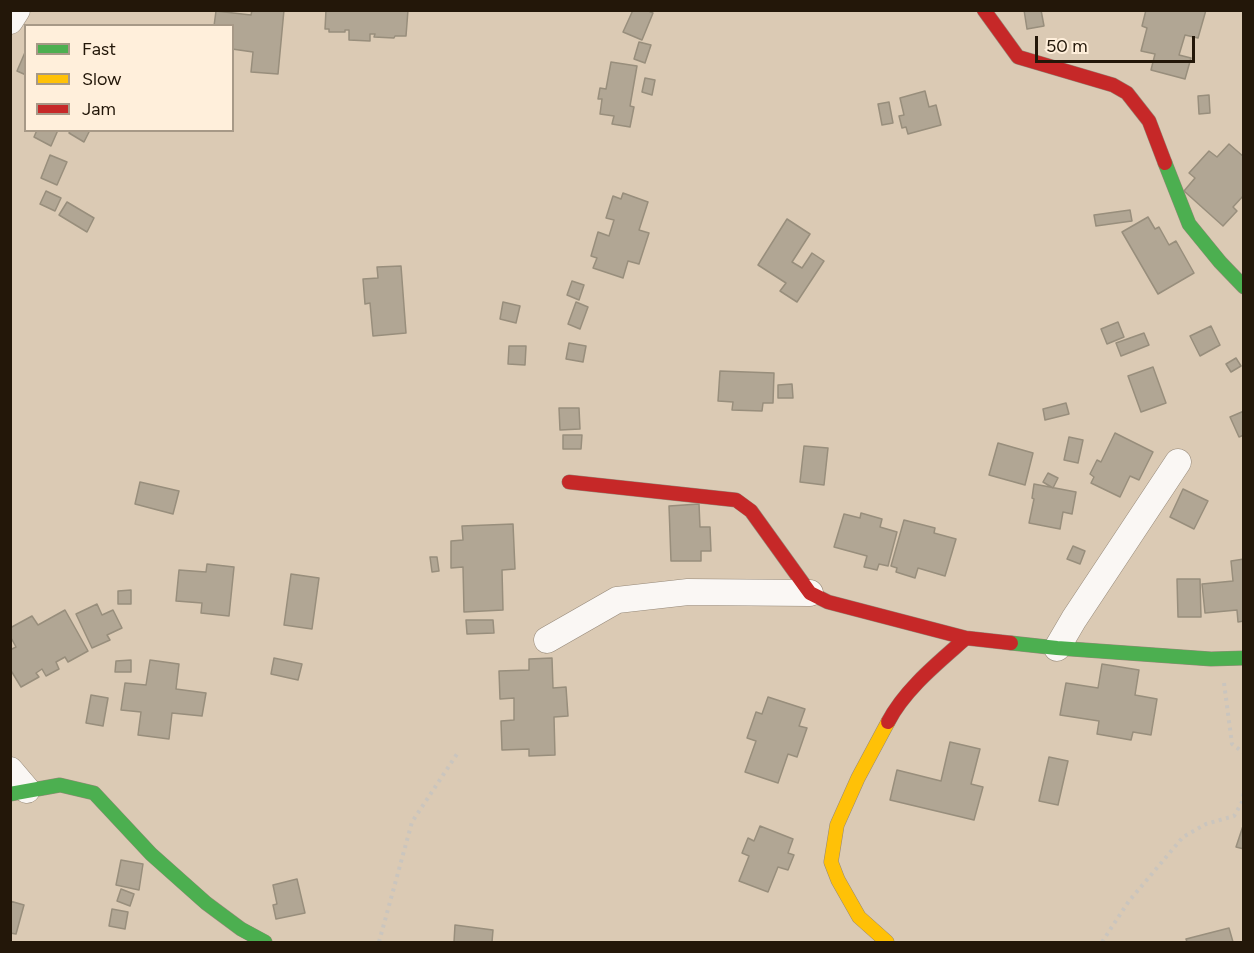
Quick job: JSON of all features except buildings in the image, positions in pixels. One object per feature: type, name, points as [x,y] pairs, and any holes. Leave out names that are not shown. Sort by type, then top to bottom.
[{"type":"street","points":[[10,21],[17,10]]},
{"type":"street","points":[[984,10],[1018,57],[1113,85],[1127,93],[1149,121],[1189,224],[1220,262],[1244,286]]},
{"type":"street","points":[[1057,648],[1178,462]]},
{"type":"street","points":[[569,482],[736,500],[751,511],[810,593]]},
{"type":"street","points":[[547,640],[617,600],[688,592],[810,593],[828,602],[966,638],[1057,648],[1211,659],[1244,658]]},
{"type":"street","points":[[887,942],[859,917],[838,880],[831,862],[837,825],[858,778],[895,708],[932,668],[966,638]]},
{"type":"street","points":[[16,785],[60,785],[94,793],[151,854],[206,903],[241,929],[265,942]]},
{"type":"path","points":[[1211,659],[1223,680],[1232,744],[1244,753]]},
{"type":"path","points":[[379,942],[412,822],[457,754]]},
{"type":"path","points":[[1102,942],[1129,901],[1182,837],[1206,824],[1234,816],[1242,802],[1244,791]]},
{"type":"traffic: fast","points":[[1165,163],[1189,224],[1244,287]]},
{"type":"traffic: fast","points":[[1011,643],[1211,659],[1244,658]]},
{"type":"traffic: fast","points":[[10,794],[60,785],[94,793],[151,854],[206,903],[241,929],[265,942]]},
{"type":"traffic: slow","points":[[887,942],[859,917],[838,880],[831,862],[837,825],[858,778],[888,722]]},
{"type":"traffic: jam","points":[[984,10],[1018,57],[1113,85],[1127,93],[1149,121],[1165,163]]},
{"type":"traffic: jam","points":[[569,482],[736,500],[751,511],[810,593],[828,602],[966,638],[1011,643]]},
{"type":"traffic: jam","points":[[888,722],[913,687],[966,638]]}]
